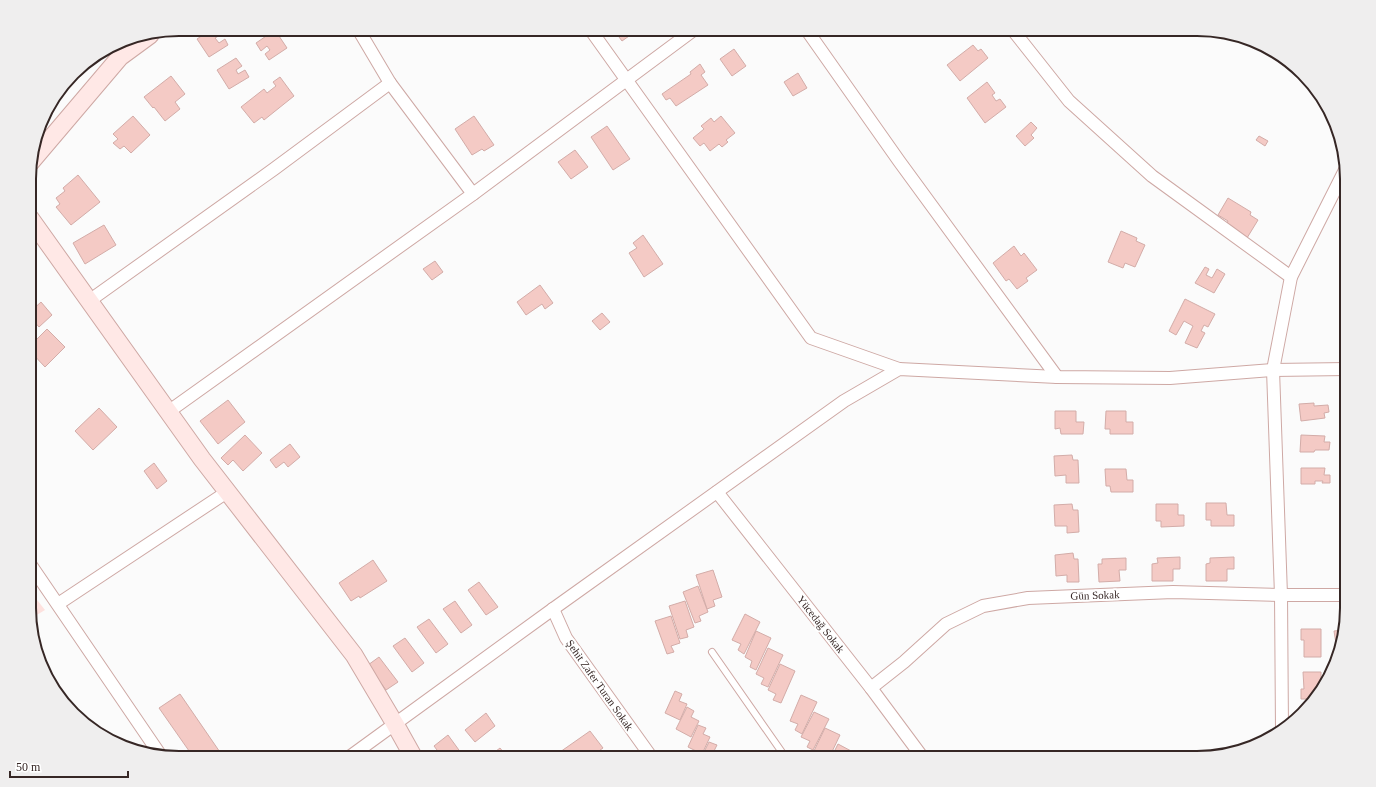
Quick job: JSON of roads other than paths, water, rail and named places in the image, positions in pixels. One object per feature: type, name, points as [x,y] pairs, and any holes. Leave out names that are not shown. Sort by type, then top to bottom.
[{"type":"street","points":[[362,36],[390,83],[473,194]]},
{"type":"street","points":[[595,36],[811,338],[899,369],[1057,377],[1170,378],[1273,370],[1340,369]]},
{"type":"street","points":[[168,412],[473,194],[686,36]]},
{"type":"street","points":[[811,36],[904,167],[1057,377]]},
{"type":"street","points":[[1018,36],[1069,101],[1152,176],[1291,277]]},
{"type":"street","points":[[39,152],[116,52],[130,45]]},
{"type":"street","points":[[89,300],[274,169],[390,83]]},
{"type":"street","points":[[1282,723],[1281,595],[1273,370],[1291,277],[1340,180]]},
{"type":"street","points":[[36,226],[168,412],[227,492],[354,656],[410,751]]},
{"type":"street","points":[[358,751],[844,401],[899,369]]},
{"type":"street","points":[[58,604],[227,492]]},
{"type":"street","name":"Yücedağ Sokak","points":[[717,492],[871,688],[918,751]]},
{"type":"street","points":[[36,573],[156,749]]},
{"type":"street","name":"Gün Sokak","points":[[871,688],[904,662],[946,624],[983,606],[1028,598],[1173,592],[1340,595]]},
{"type":"street","name":"Şehit Zafer Turan Sokak","points":[[553,609],[566,638],[647,751]]},
{"type":"lane","points":[[712,652],[781,751]]}]
